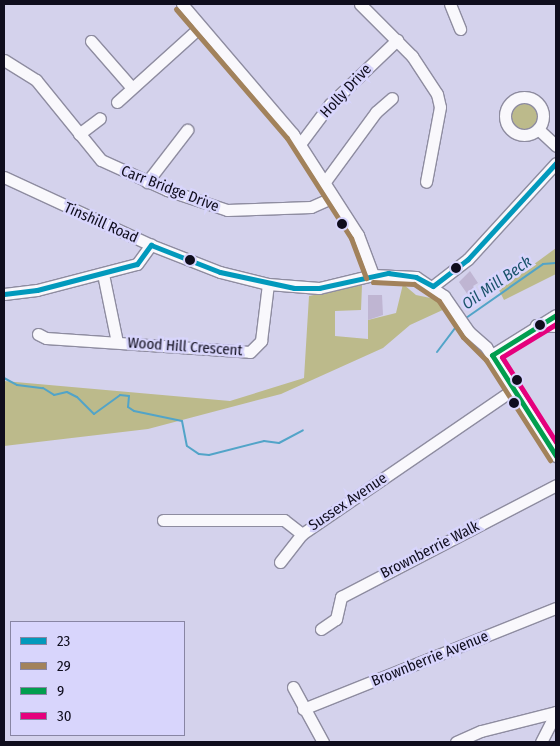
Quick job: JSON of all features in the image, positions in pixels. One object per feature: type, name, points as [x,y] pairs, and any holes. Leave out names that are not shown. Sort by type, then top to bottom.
[{"type":"street","points":[[182,4],[199,28],[300,144],[365,249],[373,275]]},
{"type":"street","points":[[360,4],[397,40],[424,72],[439,101],[426,182]]},
{"type":"street","points":[[450,4],[460,29]]},
{"type":"street","points":[[118,102],[199,28]]},
{"type":"street","name":"Holly Drive","points":[[300,144],[330,104],[397,40]]},
{"type":"street","points":[[91,41],[103,50],[132,88]]},
{"type":"street","name":"Carr Bridge Drive","points":[[4,60],[36,80],[101,160],[147,182],[222,210],[312,207],[332,197]]},
{"type":"street","points":[[324,183],[376,112],[392,98]]},
{"type":"street","points":[[79,134],[100,118]]},
{"type":"street","points":[[538,129],[556,146]]},
{"type":"street","points":[[147,182],[187,130]]},
{"type":"street","points":[[556,163],[468,259],[433,286],[448,301],[477,339],[492,355],[512,390],[556,456]]},
{"type":"street","name":"Tinshill Road","points":[[4,177],[150,245],[220,272],[268,284],[319,288],[373,275],[408,276],[433,286]]},
{"type":"street","points":[[4,294],[104,274],[137,264],[150,245]]},
{"type":"street","name":"Wood Hill Crescent","points":[[104,274],[116,342],[250,352],[261,341],[268,284]]},
{"type":"street","points":[[492,355],[536,325],[556,315]]},
{"type":"street","points":[[536,325],[556,326]]},
{"type":"street","points":[[38,334],[116,342]]},
{"type":"street","name":"Sussex Avenue","points":[[163,520],[284,520],[302,534],[512,390]]},
{"type":"street","name":"Brownberrie Walk","points":[[321,629],[336,619],[341,596],[556,485]]},
{"type":"street","points":[[280,562],[302,534]]},
{"type":"street","name":"Brownberrie Avenue","points":[[304,709],[556,608]]},
{"type":"street","points":[[293,687],[323,742]]},
{"type":"street","points":[[456,742],[481,731],[556,712]]},
{"type":"street","points":[[540,742],[556,712]]},
{"type":"shaded area","points":[[525,101],[536,105],[540,116],[536,127],[525,131],[514,127],[510,116],[514,105]]},
{"type":"shaded area","points":[[556,248],[556,274],[504,300],[499,290]]},
{"type":"shaded area","points":[[403,284],[416,295],[440,300],[447,308],[410,325],[383,348],[281,394],[148,429],[4,446],[4,381],[230,401],[304,378],[309,296],[362,285],[361,310],[335,311],[335,336],[368,339],[368,320],[396,313]]},
{"type":"building","points":[[470,271],[478,283],[473,286],[476,290],[468,295],[459,282]]},
{"type":"building","points":[[368,295],[382,295],[383,315],[368,320]]},
{"type":"waterway","name":"Oil Mill Beck","points":[[466,318],[543,264],[556,263]]},
{"type":"waterway","name":"Oil Mill Beck","points":[[437,352],[458,324]]},
{"type":"waterway","points":[[4,378],[17,385],[43,388],[54,395],[67,392],[77,397],[94,414],[120,395],[129,396],[128,407],[134,411],[182,421],[187,446],[199,454],[209,455],[264,441],[279,443],[303,430]]},
{"type":"transit line","name":"29","points":[[176,9],[287,138],[351,238],[366,278]]},
{"type":"transit line","name":"23","points":[[433,286],[468,259],[556,163]]},
{"type":"transit line","name":"23","points":[[151,245],[220,272],[294,288],[319,288],[388,273],[416,277],[433,286]]},
{"type":"transit line","name":"23","points":[[4,294],[37,290],[137,264],[151,245]]},
{"type":"transit line","name":"29","points":[[373,282],[414,284],[439,301],[463,337],[486,360],[550,460]]},
{"type":"transit line","name":"9","points":[[492,355],[556,315]]},
{"type":"transit line","name":"30","points":[[556,324],[502,357],[556,442]]},
{"type":"transit line","name":"9","points":[[492,355],[556,456]]}]
